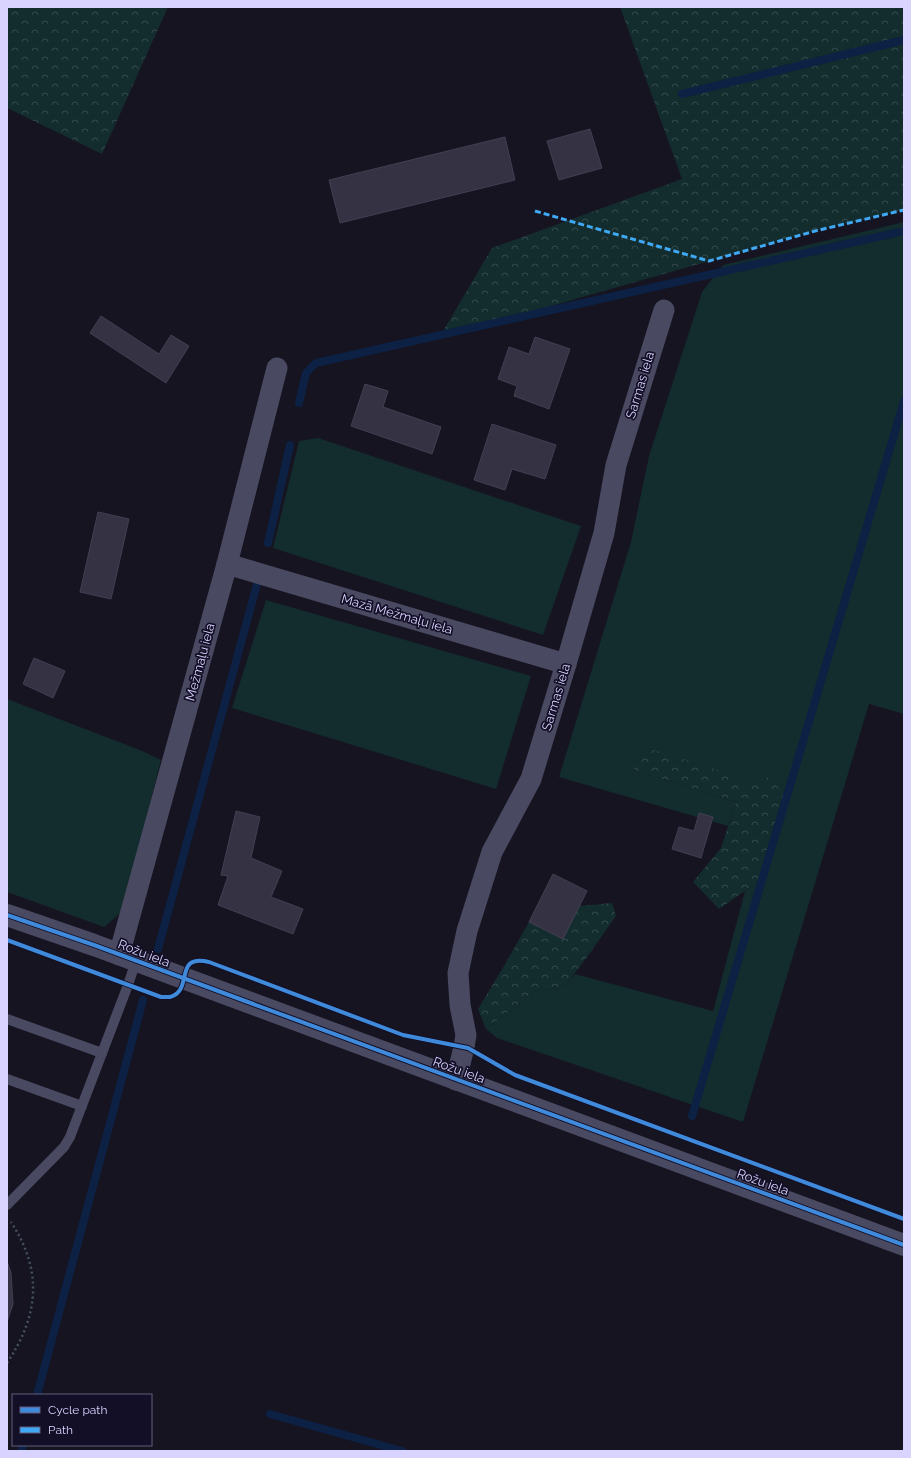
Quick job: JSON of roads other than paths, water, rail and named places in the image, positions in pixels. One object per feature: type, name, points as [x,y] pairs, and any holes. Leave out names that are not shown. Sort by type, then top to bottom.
[{"type":"street","name":"Sarmas iela","points":[[456,1080],[466,1035],[460,1005],[458,973],[467,931],[492,852],[531,778],[604,533],[616,465],[664,310]]},
{"type":"street","name":"Mežmaļu iela","points":[[128,958],[277,368]]},
{"type":"street","name":"Mazā Mežmaļu iela","points":[[227,564],[566,664]]},
{"type":"street","name":"Rožu iela","points":[[7,915],[128,958],[904,1245]]},
{"type":"lane","points":[[7,1205],[64,1148],[70,1137],[121,1006],[128,958]]},
{"type":"lane","points":[[7,1019],[102,1053]]},
{"type":"lane","points":[[7,1079],[82,1106]]},
{"type":"waterway","points":[[682,94],[904,40]]},
{"type":"waterway","points":[[299,403],[306,373],[316,363],[904,231]]},
{"type":"waterway","points":[[692,1116],[904,401]]},
{"type":"waterway","points":[[268,543],[290,445]]},
{"type":"waterway","points":[[158,949],[257,584]]},
{"type":"waterway","points":[[37,1394],[143,1000]]},
{"type":"waterway","points":[[270,1414],[402,1451]]},
{"type":"waterway","points":[[21,1451],[23,1446]]}]
